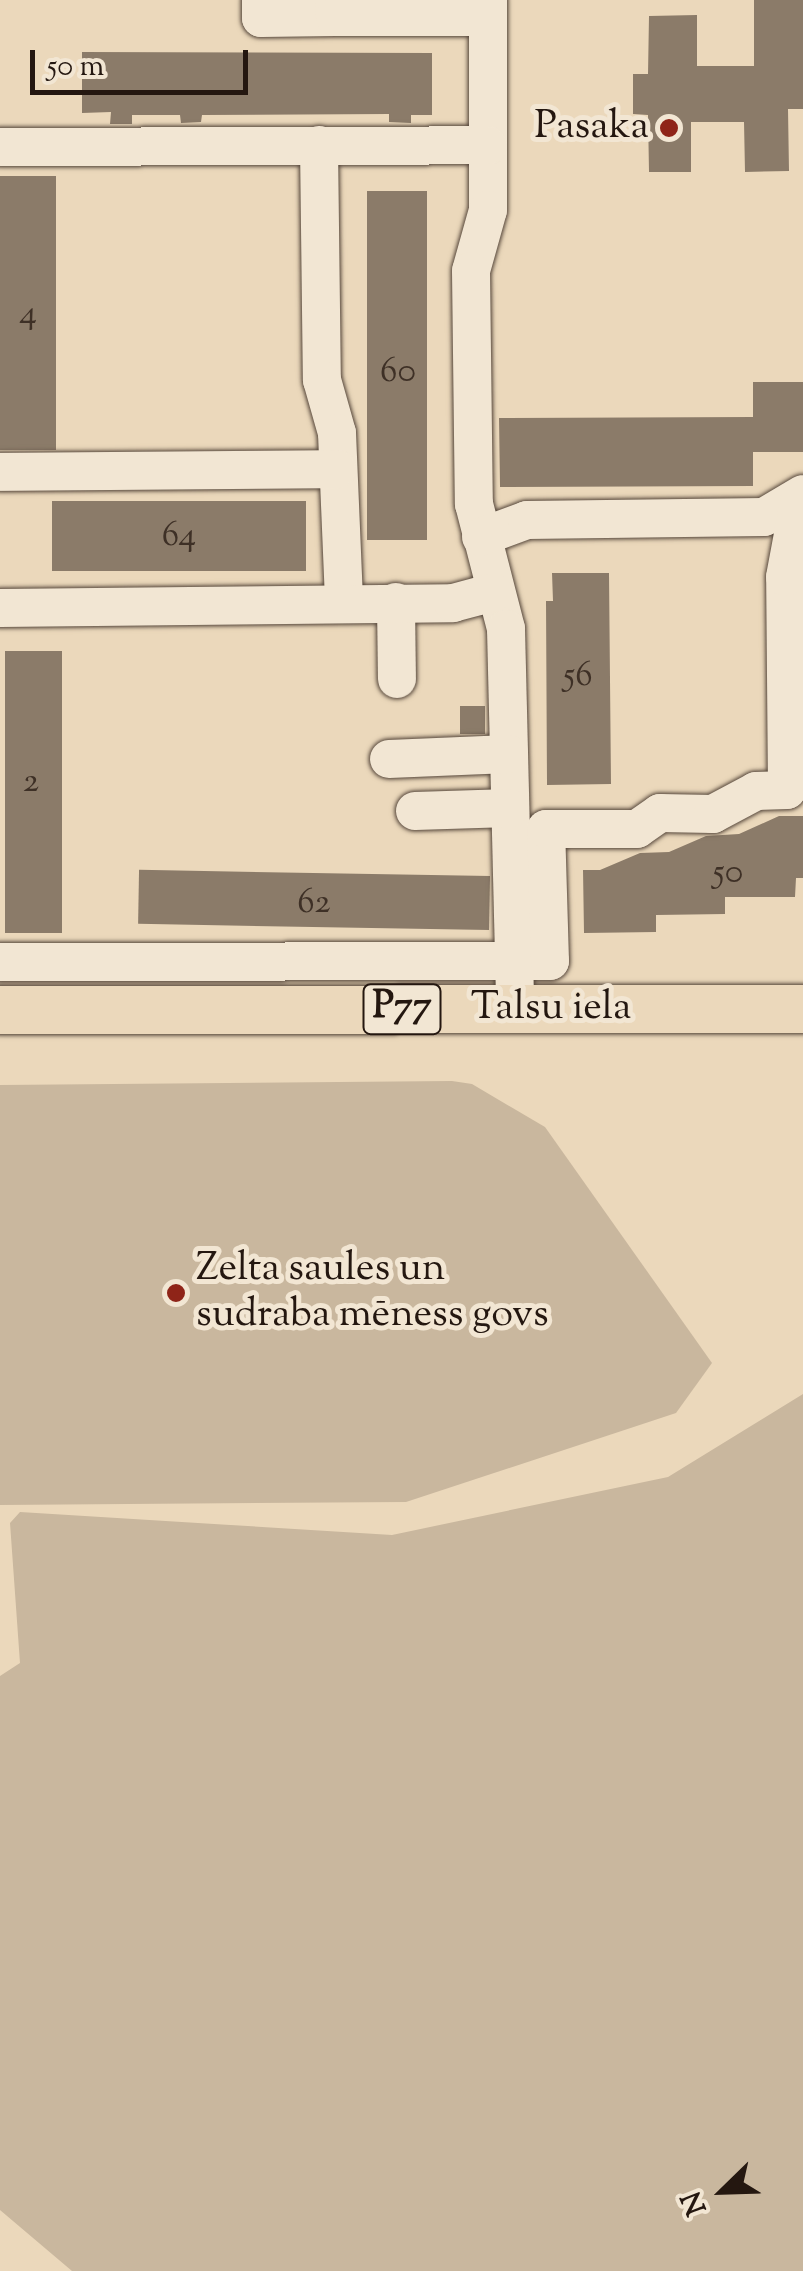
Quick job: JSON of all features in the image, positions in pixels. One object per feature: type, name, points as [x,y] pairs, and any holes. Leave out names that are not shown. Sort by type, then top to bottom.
[{"type":"main road","name":"Talsu iela","points":[[0,1010],[515,986],[803,1009]]},
{"type":"street","points":[[0,962],[515,986],[522,822],[509,754],[506,629],[474,504],[471,271],[488,210],[488,8],[334,9],[261,18],[261,0]]},
{"type":"street","points":[[318,145],[322,380],[338,433],[344,601]]},
{"type":"street","points":[[0,147],[488,145]]},
{"type":"street","points":[[0,472],[337,469]]},
{"type":"street","points":[[480,537],[527,520],[764,517],[801,496]]},
{"type":"street","points":[[415,810],[637,829],[660,813],[714,814],[756,791],[787,790],[785,578],[801,496]]},
{"type":"street","points":[[0,608],[344,601],[453,603],[494,592]]},
{"type":"street","points":[[396,602],[397,680]]},
{"type":"street","points":[[389,759],[509,754]]},
{"type":"shaded area","points":[[452,1081],[472,1084],[545,1127],[712,1363],[676,1413],[406,1502],[0,1505],[0,1085]]},
{"type":"shaded area","points":[[803,1394],[803,2271],[72,2271],[0,2210],[0,1676],[20,1663],[10,1523],[20,1512],[392,1535],[668,1477]]},
{"type":"building","points":[[754,0],[803,0],[803,109],[788,109],[789,171],[745,172],[744,122],[691,122],[691,172],[649,172],[648,115],[633,114],[633,74],[648,74],[649,16],[697,15],[697,66],[754,66]]},
{"type":"building","points":[[82,52],[432,53],[432,115],[411,115],[411,123],[389,122],[389,114],[202,115],[201,122],[181,123],[180,115],[132,115],[132,124],[110,124],[111,112],[82,113]]},
{"type":"building","points":[[0,176],[56,176],[56,450],[0,450]]},
{"type":"building","points":[[367,191],[427,191],[427,540],[367,540]]},
{"type":"building","points":[[753,382],[803,382],[803,452],[753,452],[753,486],[500,487],[499,418],[753,417]]},
{"type":"building","points":[[52,501],[306,501],[306,571],[52,571]]},
{"type":"building","points":[[552,573],[609,573],[611,784],[547,785],[546,601],[553,601]]},
{"type":"building","points":[[5,651],[62,651],[62,933],[5,933]]},
{"type":"building","points":[[460,706],[485,706],[485,734],[460,734]]},
{"type":"building","points":[[779,816],[803,816],[803,878],[796,878],[795,897],[725,897],[725,914],[656,915],[656,932],[584,933],[583,870],[600,870],[640,853],[669,852],[706,836],[739,834]]},
{"type":"building","points":[[139,870],[490,876],[489,930],[138,924]]},
{"type":"place","name":"Pasaka","points":[[669,128]]},
{"type":"place","name":"Zelta saules un sudraba mēness govs","points":[[176,1293]]}]
